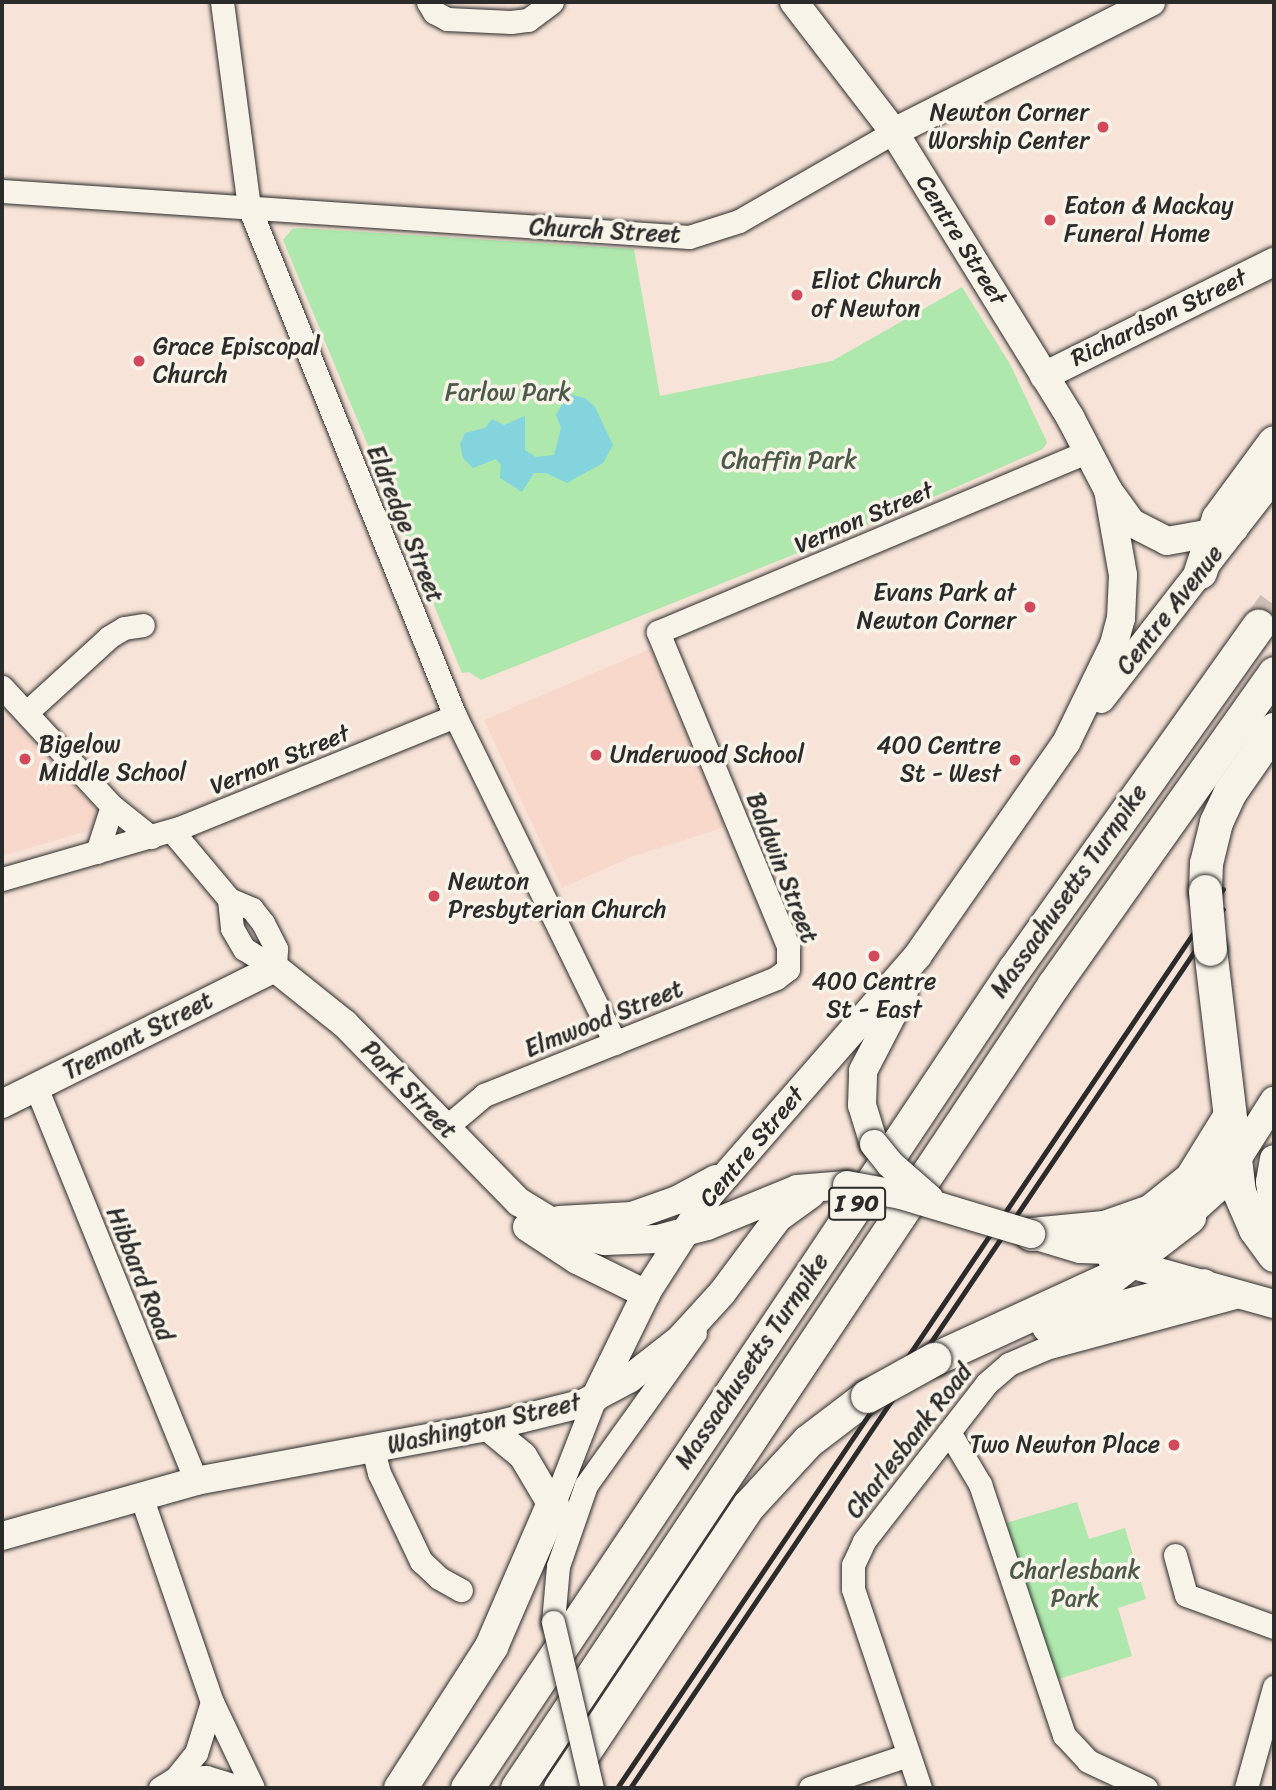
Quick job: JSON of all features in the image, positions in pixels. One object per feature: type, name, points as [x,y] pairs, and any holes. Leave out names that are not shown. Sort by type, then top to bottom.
[{"type":"highway","points":[[1200,572],[1223,531],[1218,518],[1274,442]]},
{"type":"highway","name":"Massachusetts Turnpike","points":[[467,1788],[1015,968],[1258,626]]},
{"type":"highway","name":"Massachusetts Turnpike","points":[[517,1788],[1062,972],[1274,673]]},
{"type":"highway","points":[[1274,729],[1220,813],[1207,853],[1205,891],[1234,1167],[1247,1214],[1274,1255]]},
{"type":"highway","points":[[1031,1234],[1104,1227],[1150,1211],[1191,1178],[1228,1118]]},
{"type":"highway","points":[[560,1788],[749,1505],[802,1447],[867,1396],[934,1359],[1076,1296],[1130,1264],[1189,1217]]},
{"type":"highway","points":[[976,1340],[1203,1285]]},
{"type":"highway","points":[[400,1788],[491,1646],[552,1504]]},
{"type":"main road","name":"Centre Street","points":[[794,2],[894,132],[1089,451],[1108,490],[1132,523],[1151,536],[1178,541],[1223,531]]},
{"type":"main road","name":"Church Street","points":[[894,132],[1151,2]]},
{"type":"main road","name":"Richardson Street","points":[[1044,376],[1274,262]]},
{"type":"main road","name":"Centre Avenue","points":[[1223,531],[1274,477]]},
{"type":"main road","name":"Centre Street","points":[[595,1398],[646,1294],[683,1234],[728,1171],[870,1012],[945,920],[1066,743],[1114,644],[1121,618],[1124,575],[1108,490]]},
{"type":"main road","name":"Centre Avenue","points":[[1066,743],[1200,572]]},
{"type":"main road","name":"Centre Street","points":[[941,1207],[896,1170],[874,1144],[861,1097],[865,1062],[945,920]]},
{"type":"main road","name":"Tremont Street","points":[[2,1104],[275,968]]},
{"type":"main road","name":"Park Street","points":[[275,968],[345,1024],[491,1175],[538,1217],[570,1233],[605,1241],[648,1241],[683,1234],[797,1189],[847,1185]]},
{"type":"main road","name":"Washington Street","points":[[2,1536],[195,1481],[488,1427],[595,1398],[660,1356],[722,1293],[787,1209],[815,1192],[847,1185],[941,1207],[1080,1249],[1137,1246],[1189,1217],[1234,1167],[1274,1101]]},
{"type":"main road","points":[[1274,1159],[1270,1182],[1274,1211]]},
{"type":"main road","points":[[538,1217],[586,1220],[632,1216],[689,1195],[728,1171]]},
{"type":"main road","points":[[491,1175],[511,1209],[538,1236],[646,1294]]},
{"type":"main road","points":[[1080,1249],[1274,1304]]},
{"type":"main road","points":[[488,1427],[523,1456],[552,1504]]},
{"type":"street","name":"Eldredge Street","points":[[222,2],[249,207],[455,716],[615,1043]]},
{"type":"street","points":[[428,2],[433,12],[447,19],[511,22],[528,20],[552,2]]},
{"type":"street","name":"Church Street","points":[[2,191],[689,237],[739,220],[894,132]]},
{"type":"street","name":"Vernon Street","points":[[657,632],[1089,451]]},
{"type":"street","points":[[27,712],[108,637],[124,628],[143,625]]},
{"type":"street","name":"Baldwin Street","points":[[657,632],[790,962]]},
{"type":"street","name":"Park Street","points":[[2,687],[112,806],[162,834],[229,899],[232,928],[246,953],[275,968]]},
{"type":"street","name":"Vernon Street","points":[[2,878],[162,834],[455,716]]},
{"type":"street","points":[[97,852],[112,806]]},
{"type":"street","name":"Elmwood Street","points":[[445,1128],[484,1095],[776,978],[790,962]]},
{"type":"street","name":"Hibbard Road","points":[[36,1087],[195,1481]]},
{"type":"street","points":[[553,1622],[556,1573],[586,1485],[722,1293]]},
{"type":"street","name":"Charlesbank Road","points":[[920,1788],[852,1573],[864,1541],[993,1376],[1016,1359],[1243,1295]]},
{"type":"street","points":[[592,1788],[542,1567],[552,1504],[595,1398]]},
{"type":"street","points":[[949,1432],[980,1484],[1064,1735],[1088,1761],[1146,1788]]},
{"type":"street","points":[[373,1449],[382,1479],[421,1561],[461,1590]]},
{"type":"street","points":[[141,1496],[212,1702],[253,1788]]},
{"type":"street","points":[[1175,1555],[1186,1595],[1274,1627]]},
{"type":"street","points":[[1246,1788],[1274,1687]]},
{"type":"street","points":[[168,1783],[196,1753],[212,1702]]},
{"type":"street","points":[[810,1788],[908,1755]]},
{"type":"street","points":[[168,1783],[205,1777],[241,1788]]},
{"type":"shaded area","name":"Underwood School","points":[[650,649],[725,827],[631,857],[562,888],[484,720]]},
{"type":"shaded area","name":"Bigelow Middle School","points":[[2,712],[97,809],[102,817],[94,829],[2,856]]},
{"type":"green space","name":"Farlow Park","points":[[292,229],[634,249],[660,396],[832,361],[962,287],[1010,364],[1047,442],[1043,449],[895,514],[481,680],[469,672],[462,673],[283,240]]},
{"type":"green space","name":"Charlesbank Park","points":[[1077,1502],[1089,1539],[1125,1528],[1146,1599],[1118,1608],[1132,1656],[1056,1680],[1006,1523]]},
{"type":"water","points":[[568,394],[585,398],[595,407],[613,445],[603,463],[567,483],[546,473],[534,473],[522,492],[500,478],[501,465],[496,459],[473,468],[463,458],[460,444],[465,433],[485,428],[492,419],[504,425],[525,416],[525,450],[536,457],[554,455],[561,428],[556,415]]},
{"type":"tunnel","points":[[1258,626],[1274,604]]},
{"type":"railway","points":[[617,1788],[1223,889]]},
{"type":"railway","points":[[630,1788],[1223,909]]},
{"type":"place","name":"Newton Corner Worship Center","points":[[1103,127]]},
{"type":"place","name":"Eaton & Mackay Funeral Home","points":[[1050,220]]},
{"type":"place","name":"Eliot Church of Newton","points":[[797,295]]},
{"type":"place","name":"Grace Episcopal Church","points":[[139,361]]},
{"type":"place","name":"Evans Park at Newton Corner","points":[[1030,607]]},
{"type":"place","name":"Underwood School","points":[[596,755]]},
{"type":"place","name":"Bigelow Middle School","points":[[25,759]]},
{"type":"place","name":"400 Centre St - West","points":[[1015,760]]},
{"type":"place","name":"Newton Presbyterian Church","points":[[434,896]]},
{"type":"place","name":"400 Centre St - East","points":[[874,956]]},
{"type":"place","name":"Two Newton Place","points":[[1174,1445]]},
{"type":"park label","name":"Chaffin Park","points":[[789,461]]}]
